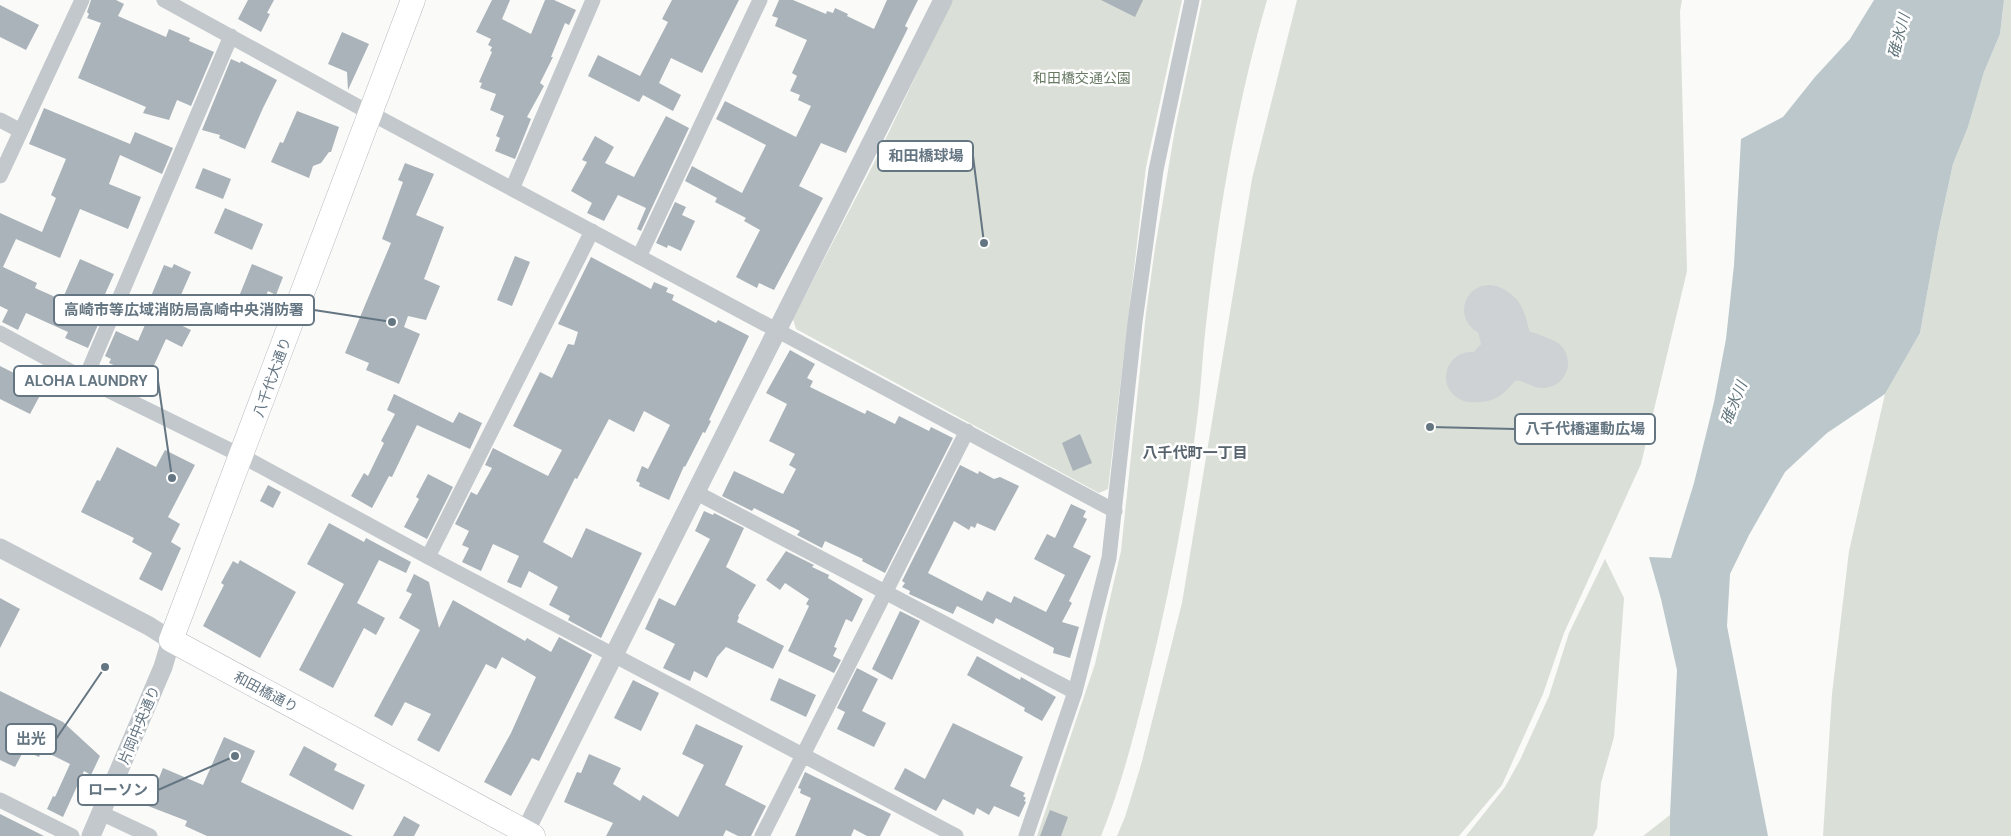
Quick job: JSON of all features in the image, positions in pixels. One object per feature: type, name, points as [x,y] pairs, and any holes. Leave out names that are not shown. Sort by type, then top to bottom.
[{"type":"main road","name":"八千代大通り","points":[[171,640],[413,0]]},
{"type":"main road","name":"和田橋通り","points":[[171,640],[527,835]]},
{"type":"street","points":[[0,176],[82,0]]},
{"type":"street","points":[[164,0],[232,36],[250,49],[1115,511]]},
{"type":"street","points":[[512,189],[593,0]]},
{"type":"street","points":[[639,257],[760,0]]},
{"type":"street","points":[[527,835],[613,654],[942,0]]},
{"type":"street","points":[[1026,836],[1076,692],[1109,558],[1136,316],[1156,170],[1192,0]]},
{"type":"street","points":[[85,379],[232,36]]},
{"type":"street","points":[[0,120],[21,131]]},
{"type":"street","points":[[428,557],[592,231]]},
{"type":"street","points":[[0,333],[85,379],[242,456],[428,557],[956,836]]},
{"type":"street","points":[[762,836],[967,431]]},
{"type":"street","points":[[695,492],[1076,692]]},
{"type":"street","name":"和田橋通り","points":[[0,548],[149,626],[171,640]]},
{"type":"street","name":"片岡中央通り","points":[[91,836],[163,667],[171,640]]},
{"type":"street","points":[[0,800],[72,836]]},
{"type":"street","points":[[101,813],[150,836]]},
{"type":"green space","name":"和田橋交通公園","points":[[952,0],[1182,0],[1146,167],[1108,489],[1099,493],[796,329],[793,319],[876,159]]},
{"type":"green space","points":[[1202,0],[1267,0],[1237,120],[1222,202],[1206,324],[1198,414],[1187,492],[1169,588],[1137,722],[1121,780],[1101,836],[1037,836],[1095,664],[1121,551],[1146,313],[1155,248],[1175,129]]},
{"type":"green space","points":[[1297,0],[1682,0],[1680,11],[1687,271],[1641,464],[1564,633],[1543,694],[1502,785],[1459,836],[1117,836],[1141,765],[1182,603],[1252,179]]},
{"type":"green space","points":[[2004,0],[2011,0],[2011,836],[1823,836],[1832,694],[1849,551],[1885,394],[1920,333],[1953,164],[1968,127],[1984,72],[2000,34]]},
{"type":"green space","points":[[1605,559],[1624,598],[1614,737],[1601,783],[1597,828],[1593,836],[1466,836],[1505,787],[1520,760],[1549,696],[1569,633]]},
{"type":"green space","points":[[1670,815],[1670,836],[1643,836]]},
{"type":"water","name":"碓氷川","points":[[1874,0],[2004,0],[2000,34],[1984,72],[1968,127],[1953,164],[1920,333],[1885,394],[1827,433],[1785,472],[1749,535],[1730,574],[1727,626],[1768,836],[1670,836],[1677,670],[1661,599],[1649,557],[1671,558],[1694,483],[1714,402],[1726,339],[1734,265],[1741,139],[1783,117],[1815,77],[1850,39]]},
{"type":"building","points":[[91,0],[116,0],[124,4],[118,16],[166,37],[169,29],[190,38],[189,41],[214,52],[191,106],[177,100],[169,120],[143,113],[146,107],[78,78],[101,23],[87,18]]},
{"type":"building","points":[[248,0],[274,0],[267,13],[270,14],[261,32],[238,19]]},
{"type":"building","points":[[492,0],[510,0],[502,19],[531,34],[545,0],[554,0],[576,10],[569,25],[565,23],[551,57],[553,57],[540,83],[544,86],[527,117],[531,119],[515,159],[495,151],[500,138],[496,136],[504,116],[490,110],[496,94],[480,88],[482,83],[479,82],[492,52],[490,51],[492,47],[488,45],[491,39],[476,32]]},
{"type":"building","points":[[672,0],[739,0],[702,73],[671,58],[659,83],[681,95],[673,111],[643,95],[639,102],[588,76],[598,55],[640,76],[668,22],[662,19]]},
{"type":"building","points":[[779,0],[793,0],[826,14],[827,11],[833,13],[835,8],[874,29],[887,0],[918,0],[905,26],[908,28],[846,153],[821,143],[799,186],[823,198],[774,290],[759,283],[757,288],[736,277],[760,230],[744,221],[746,218],[715,202],[717,198],[685,181],[692,166],[742,193],[766,145],[716,119],[725,101],[796,137],[811,106],[798,100],[800,95],[790,91],[797,76],[792,73],[807,40],[775,26],[778,18],[772,16]]},
{"type":"building","points":[[1101,0],[1143,0],[1135,17]]},
{"type":"building","points":[[0,5],[39,25],[26,50],[0,37]]},
{"type":"building","points":[[342,32],[369,44],[348,90],[347,72],[328,64]]},
{"type":"building","points":[[231,59],[240,63],[241,61],[277,80],[245,149],[219,138],[220,135],[202,130]]},
{"type":"building","points":[[44,108],[130,144],[135,132],[173,148],[162,174],[120,155],[109,184],[141,197],[128,229],[80,209],[60,258],[16,239],[3,267],[37,283],[35,288],[62,300],[80,259],[114,274],[102,301],[107,304],[88,348],[65,338],[68,332],[26,313],[18,330],[2,322],[8,310],[0,306],[0,213],[42,232],[56,198],[51,195],[66,159],[29,144]]},
{"type":"building","points":[[297,111],[339,127],[331,152],[321,163],[313,166],[309,178],[271,162],[280,142],[283,143]]},
{"type":"building","points":[[666,116],[689,128],[641,231],[637,229],[646,208],[618,195],[604,221],[587,213],[592,203],[571,191],[587,162],[582,160],[595,136],[614,147],[605,163],[634,177]]},
{"type":"building","points":[[405,163],[434,174],[416,215],[444,227],[424,279],[440,286],[426,320],[408,316],[404,327],[420,334],[399,384],[366,370],[369,363],[345,353],[391,243],[382,239],[403,182],[398,180]]},
{"type":"building","points":[[203,168],[231,179],[223,199],[195,188]]},
{"type":"building","points":[[675,202],[686,207],[682,215],[695,221],[681,251],[668,245],[667,248],[656,243]]},
{"type":"building","points":[[225,208],[263,224],[252,250],[214,233]]},
{"type":"building","points":[[515,256],[530,262],[512,306],[497,300]]},
{"type":"building","points":[[591,257],[651,289],[654,282],[668,288],[666,292],[674,295],[672,300],[716,323],[718,320],[749,336],[709,420],[711,421],[684,466],[669,500],[639,486],[640,483],[636,481],[642,466],[648,469],[670,425],[644,411],[634,432],[609,419],[577,479],[575,478],[543,542],[572,558],[586,528],[642,553],[601,638],[568,620],[570,616],[549,605],[558,587],[529,571],[521,588],[507,582],[519,556],[493,544],[481,571],[462,562],[469,548],[462,545],[469,531],[455,524],[471,492],[477,495],[492,468],[485,465],[493,448],[548,476],[562,450],[513,426],[540,372],[552,378],[568,344],[574,345],[578,332],[558,324]]},
{"type":"building","points":[[174,264],[191,272],[170,320],[191,330],[182,347],[166,339],[150,374],[134,367],[132,373],[109,363],[111,359],[105,356],[116,331],[138,341],[154,304],[149,301],[164,265],[172,268]]},
{"type":"building","points":[[252,264],[283,277],[276,295],[268,291],[263,303],[240,294]]},
{"type":"building","points":[[790,350],[815,364],[807,378],[813,381],[810,387],[865,414],[867,410],[895,424],[899,416],[929,431],[931,427],[953,438],[885,573],[862,561],[863,559],[825,541],[822,548],[797,535],[800,531],[754,508],[752,511],[722,496],[734,471],[783,494],[796,469],[789,465],[795,454],[769,441],[787,404],[766,393]]},
{"type":"building","points":[[0,366],[44,388],[30,414],[0,399]]},
{"type":"building","points":[[394,394],[453,423],[459,412],[482,423],[470,449],[417,425],[392,477],[389,476],[372,508],[351,496],[364,473],[368,476],[384,443],[381,441],[395,414],[387,410]]},
{"type":"building","points":[[1080,434],[1092,463],[1073,471],[1062,443]]},
{"type":"building","points":[[117,447],[156,467],[165,450],[195,465],[168,517],[180,524],[171,542],[181,548],[162,591],[139,579],[152,553],[132,542],[134,538],[81,512],[97,480],[100,481]]},
{"type":"building","points":[[960,465],[978,474],[979,471],[994,479],[1000,477],[1019,486],[995,531],[977,523],[975,528],[971,526],[969,530],[954,521],[928,573],[982,601],[987,591],[1011,603],[1014,596],[1046,612],[1065,575],[1034,559],[1047,534],[1055,538],[1071,504],[1086,511],[1083,517],[1087,519],[1073,547],[1091,556],[1069,601],[1072,603],[1062,622],[1079,627],[1070,658],[1053,653],[1054,648],[996,618],[993,624],[957,606],[953,614],[909,594],[910,591],[902,587],[905,583],[902,581]]},
{"type":"building","points":[[428,474],[453,487],[427,539],[404,527],[419,499],[416,497]]},
{"type":"building","points":[[268,485],[281,492],[273,508],[260,501]]},
{"type":"building","points":[[704,511],[713,515],[714,513],[744,528],[726,567],[756,585],[738,616],[737,622],[784,646],[773,669],[726,647],[717,657],[707,678],[694,671],[690,681],[663,668],[675,644],[645,629],[659,598],[675,606],[710,539],[695,531]]},
{"type":"building","points":[[329,523],[364,542],[366,538],[411,562],[406,573],[379,560],[357,603],[385,618],[376,635],[364,628],[333,688],[299,670],[344,584],[307,564]]},
{"type":"building","points":[[786,551],[814,565],[812,567],[829,575],[828,578],[863,599],[852,622],[846,619],[834,647],[837,648],[833,656],[841,660],[834,673],[788,651],[809,606],[806,604],[809,599],[785,583],[780,590],[766,580]]},
{"type":"building","points":[[240,560],[296,592],[260,658],[203,626],[224,585],[221,583],[233,561],[238,564]]},
{"type":"building","points":[[414,574],[429,582],[439,628],[453,600],[525,641],[527,638],[551,652],[559,637],[592,655],[539,761],[532,758],[511,796],[484,782],[511,733],[536,677],[502,657],[496,669],[486,664],[439,752],[417,740],[431,714],[405,702],[392,726],[374,716],[420,630],[399,618],[412,594],[406,591]]},
{"type":"building","points":[[0,598],[20,609],[0,648]]},
{"type":"building","points":[[900,611],[920,621],[892,680],[872,669]]},
{"type":"building","points":[[977,656],[1020,680],[1021,677],[1056,697],[1042,721],[1024,711],[1025,708],[967,675]]},
{"type":"building","points":[[857,668],[878,679],[862,711],[886,723],[874,747],[837,729],[845,712],[837,708]]},
{"type":"building","points":[[779,678],[816,695],[806,717],[770,700]]},
{"type":"building","points":[[633,680],[659,693],[641,731],[614,718]]},
{"type":"building","points":[[0,691],[63,722],[100,756],[91,775],[84,771],[63,817],[47,809],[53,796],[55,797],[70,764],[42,750],[39,757],[24,750],[15,767],[0,760]]},
{"type":"building","points":[[953,723],[1023,757],[1010,786],[1025,793],[1023,796],[1026,798],[1024,801],[1026,802],[1019,817],[994,806],[989,815],[977,808],[974,815],[943,799],[936,811],[894,789],[905,768],[925,779]]},
{"type":"building","points":[[696,724],[743,746],[725,785],[766,806],[751,836],[738,836],[726,830],[723,836],[606,836],[613,823],[564,802],[577,772],[581,773],[589,754],[621,768],[613,784],[640,801],[643,795],[678,817],[704,765],[682,754]]},
{"type":"building","points":[[224,737],[255,751],[241,782],[353,836],[207,836],[185,826],[187,821],[148,806],[163,768],[203,785]]},
{"type":"building","points":[[304,746],[337,764],[334,770],[365,785],[353,810],[289,775]]},
{"type":"building","points":[[805,772],[891,814],[880,836],[867,836],[854,829],[851,836],[795,836],[811,798],[800,793],[801,789],[798,788]]},
{"type":"building","points":[[1050,810],[1068,817],[1061,836],[1040,836]]},
{"type":"building","points":[[0,814],[44,836],[0,836]]},
{"type":"building","points":[[404,816],[420,825],[414,836],[393,836]]},
{"type":"taxiway","points":[[1489,310],[1498,316],[1508,344],[1520,355]]},
{"type":"taxiway","points":[[1471,377],[1486,375],[1497,363],[1507,357],[1520,355],[1543,363]]},
{"type":"place","name":"和田橋球場","points":[[984,243]]},
{"type":"place","name":"高崎市等広域消防局高崎中央消防署","points":[[392,322]]},
{"type":"place","name":"八千代橋運動広場","points":[[1430,427]]},
{"type":"place","name":"ALOHA LAUNDRY","points":[[172,478]]},
{"type":"place","name":"出光","points":[[105,667]]},
{"type":"place","name":"ローソン","points":[[235,756]]},
{"type":"district","name":"八千代町一丁目","points":[[1195,453]]}]
